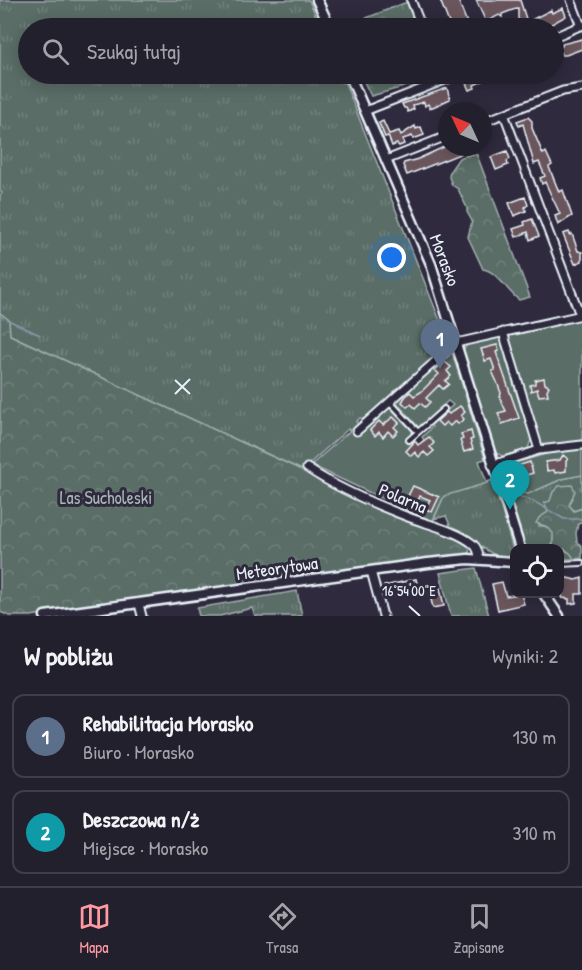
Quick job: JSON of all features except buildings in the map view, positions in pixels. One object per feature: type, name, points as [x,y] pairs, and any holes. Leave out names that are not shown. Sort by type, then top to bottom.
[{"type":"street","points":[[317,0],[325,18]]},
{"type":"street","points":[[411,0],[418,18]]},
{"type":"street","points":[[564,33],[582,26],[571,0]]},
{"type":"street","name":"Morasko","points":[[353,84],[431,264],[517,544]]},
{"type":"street","points":[[365,111],[425,84]]},
{"type":"street","points":[[492,119],[563,91],[582,88]]},
{"type":"street","points":[[357,431],[456,343],[581,315],[504,114]]},
{"type":"street","points":[[386,160],[438,140]]},
{"type":"street","points":[[503,333],[539,450]]},
{"type":"street","points":[[492,465],[539,450],[582,445]]},
{"type":"street","name":"Polarna","points":[[308,468],[342,488],[465,539],[475,545],[479,560]]},
{"type":"street","name":"Meteorytowa","points":[[45,616],[82,614],[429,562],[479,560],[510,562]]},
{"type":"street","points":[[371,571],[383,616]]},
{"type":"street","points":[[547,598],[559,616]]},
{"type":"street","points":[[139,604],[142,616]]},
{"type":"lane","points":[[389,401],[418,432]]},
{"type":"lane","points":[[409,440],[444,409]]},
{"type":"lane","points":[[564,564],[582,563]]},
{"type":"green space","points":[[0,0],[309,0],[317,18],[18,18],[18,84],[345,84],[449,343],[365,420],[360,418],[356,422],[359,425],[353,431],[348,429],[302,470],[10,335],[4,316],[0,313],[0,195],[2,193],[0,191]]},
{"type":"green space","points":[[407,2],[413,18],[366,18]]},
{"type":"green space","points":[[365,84],[414,84],[371,96]]},
{"type":"green space","points":[[477,156],[530,297],[519,300],[493,273],[483,269],[468,237],[472,221],[458,189],[452,185],[449,177],[450,171],[459,158]]},
{"type":"green space","name":"Las Sucholeski","points":[[0,313],[9,320],[10,335],[405,518],[470,544],[469,555],[451,555],[291,580],[192,590],[31,616],[10,616],[0,612]]},
{"type":"green space","points":[[582,318],[582,443],[544,447],[540,444],[525,400],[527,398],[510,340],[507,340],[506,335]]},
{"type":"green space","points":[[501,336],[522,412],[532,436],[528,449],[503,456],[495,453],[463,350],[469,343]]},
{"type":"green space","points":[[451,349],[485,459],[479,461],[487,483],[444,496],[432,522],[311,465],[351,430],[360,434],[389,406],[414,433],[408,439],[412,443],[415,441],[418,445],[424,440],[422,437],[432,427],[431,425],[453,405],[448,401],[419,428],[395,401]]},
{"type":"green space","points":[[582,448],[582,475],[562,479],[528,494],[505,487],[504,481],[511,478],[507,465],[550,453]]},
{"type":"green space","points":[[582,475],[582,508],[574,511],[569,505],[573,498],[553,492],[548,512],[539,518],[539,526],[545,526],[554,533],[552,544],[522,544],[504,491],[505,487],[528,494],[562,479]]},
{"type":"green space","points":[[493,480],[511,544],[510,555],[498,556],[452,530],[446,516],[434,519],[444,496]]},
{"type":"green space","points":[[572,485],[575,491],[569,505],[574,511],[582,508],[582,522],[578,524],[576,533],[577,542],[582,546],[582,558],[574,559],[564,549],[564,544],[553,544],[553,533],[545,526],[536,523],[548,512],[544,503],[550,501],[553,492],[559,486]]},
{"type":"green space","points":[[564,550],[571,553],[574,559],[564,559]]},
{"type":"green space","points":[[476,568],[489,616],[451,616],[440,573]]},
{"type":"green space","points":[[297,591],[302,616],[255,616],[252,608],[220,616],[199,616],[197,608]]},
{"type":"waterway","points":[[8,320],[40,335]]},
{"type":"waterway","points":[[492,484],[496,493]]},
{"type":"waterway","points":[[507,492],[533,501],[564,519],[582,519]]},
{"type":"place","name":"Rehabilitacja Morasko","points":[[440,369]]},
{"type":"place","name":"Deszczowa n/ż","points":[[510,510]]}]
